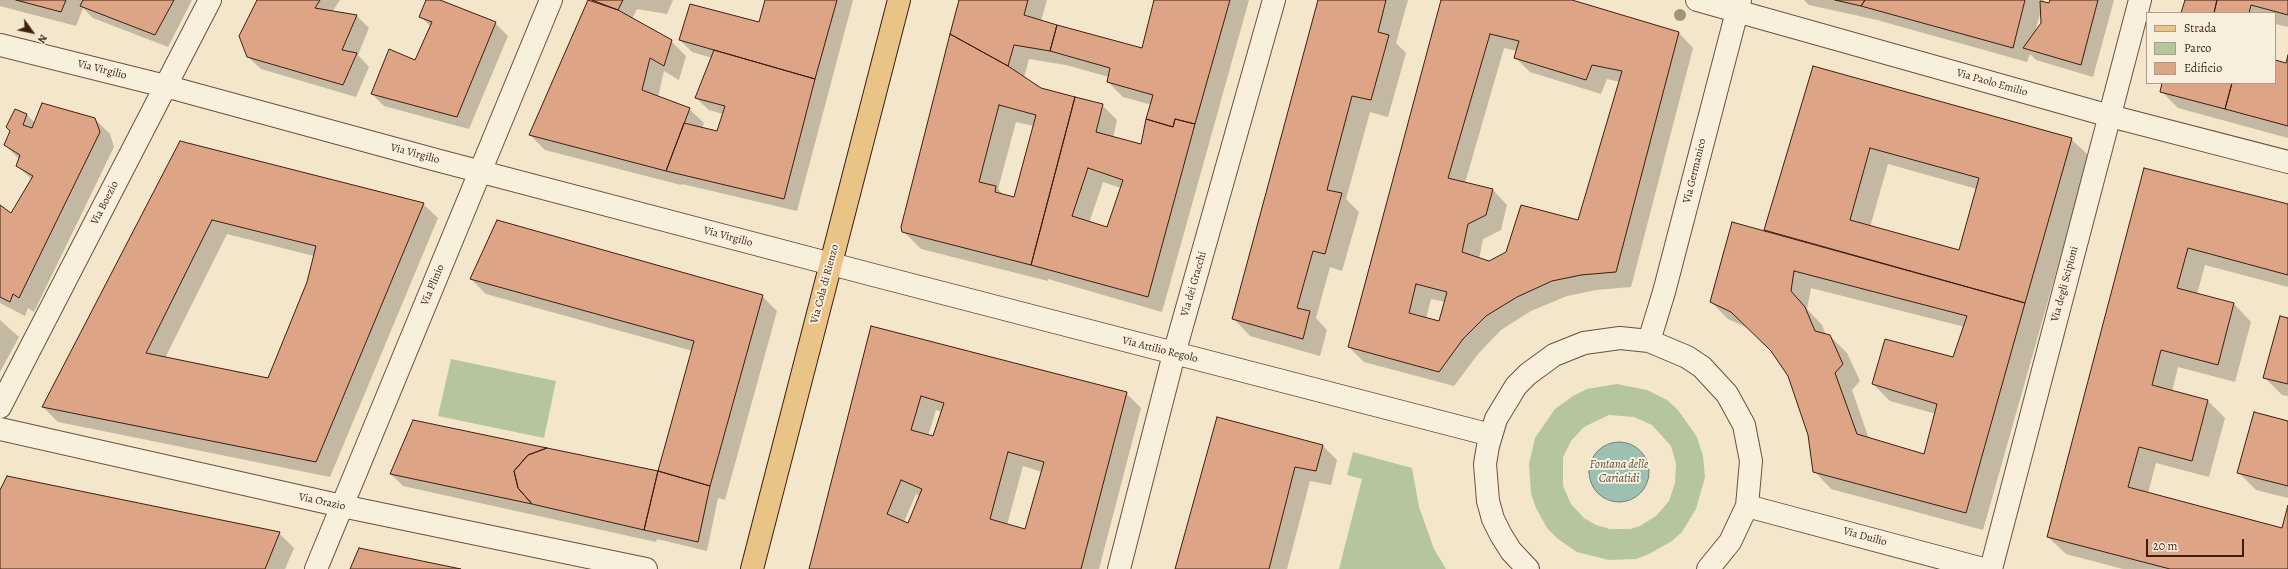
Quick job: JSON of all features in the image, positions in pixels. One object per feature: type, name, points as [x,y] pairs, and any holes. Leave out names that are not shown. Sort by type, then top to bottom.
[{"type":"main road","name":"Via Cola di Rienzo","points":[[752,569],[899,0]]},
{"type":"street","name":"Via Boezio","points":[[0,407],[210,0]]},
{"type":"street","name":"Via Plinio","points":[[316,569],[551,0]]},
{"type":"street","name":"Via dei Gracchi","points":[[1119,569],[1174,354],[1274,0]]},
{"type":"street","name":"Via Paolo Emilio","points":[[1696,0],[1739,6],[2110,116],[2288,162]]},
{"type":"street","name":"Via degli Scipioni","points":[[1991,569],[2140,0]]},
{"type":"street","name":"Via Germanico","points":[[1649,341],[1739,6]]},
{"type":"street","name":"Via Virgilio","points":[[0,45],[165,86],[830,264]]},
{"type":"street","name":"Via Attilio Regolo","points":[[830,264],[1491,435]]},
{"type":"street","points":[[1528,569],[1511,551],[1493,518],[1486,483],[1485,464],[1496,419],[1516,386],[1528,374],[1554,355],[1574,346],[1600,339],[1626,338],[1649,341],[1682,354],[1702,367],[1727,394],[1744,425],[1751,461],[1747,506],[1730,542],[1708,569]]},
{"type":"street","name":"Via Orazio","points":[[0,429],[342,506],[646,569]]},
{"type":"street","name":"Via Duilio","points":[[1747,506],[1983,569]]},
{"type":"green space","points":[[451,359],[556,381],[544,438],[438,416]]},
{"type":"green space","points":[[1617,384],[1647,390],[1667,400],[1678,410],[1697,437],[1703,456],[1705,477],[1696,509],[1682,532],[1672,541],[1649,554],[1636,559],[1609,560],[1577,552],[1558,539],[1547,528],[1536,508],[1531,494],[1529,464],[1535,438],[1555,409],[1573,396],[1587,389]],"holes":[[[1609,415],[1634,417],[1652,425],[1671,446],[1676,464],[1675,483],[1669,501],[1656,516],[1640,526],[1630,529],[1610,529],[1596,525],[1584,518],[1571,504],[1563,486],[1563,457],[1571,441],[1584,427]]]},
{"type":"green space","points":[[1353,452],[1412,468],[1419,507],[1434,549],[1446,569],[1339,569],[1362,479],[1347,475]]},
{"type":"water","name":"Fontana delle Cariatidi","points":[[1613,442],[1625,442],[1636,447],[1644,455],[1649,466],[1647,484],[1636,497],[1625,502],[1613,502],[1602,497],[1594,489],[1589,478],[1589,466],[1594,455],[1602,447]]},
{"type":"building","points":[[16,0],[66,0],[61,12]]},
{"type":"building","points":[[83,0],[174,0],[155,35],[80,6]]},
{"type":"building","points":[[257,0],[320,0],[315,8],[357,15],[342,50],[357,53],[343,85],[247,57],[239,36]]},
{"type":"building","points":[[426,0],[440,0],[496,22],[457,117],[371,94],[389,49],[415,60],[432,22],[419,17]]},
{"type":"building","points":[[588,0],[618,10],[672,40],[664,66],[650,58],[642,90],[690,108],[666,171],[529,135]]},
{"type":"building","points":[[592,0],[623,0],[618,10]]},
{"type":"building","points":[[765,0],[837,0],[815,79],[679,40],[690,4],[759,22]]},
{"type":"building","points":[[959,0],[1028,0],[1024,15],[1057,25],[1050,51],[1014,45],[1008,66],[950,34]]},
{"type":"building","points":[[1154,0],[1230,0],[1195,124],[1175,119],[1173,127],[1146,119],[1153,95],[1107,82],[1110,68],[1050,51],[1057,25],[1142,48]]},
{"type":"building","points":[[1318,0],[1386,0],[1378,32],[1389,35],[1371,100],[1352,96],[1327,190],[1342,193],[1325,254],[1313,251],[1297,308],[1310,311],[1303,339],[1232,319]]},
{"type":"building","points":[[1441,0],[1572,0],[1679,32],[1616,272],[1581,275],[1552,281],[1517,297],[1486,316],[1463,339],[1439,372],[1348,347]],"holes":[[[1490,34],[1519,41],[1514,58],[1586,80],[1592,65],[1622,71],[1578,220],[1521,205],[1506,252],[1489,261],[1462,252],[1468,224],[1486,215],[1493,189],[1448,178]],[[1416,284],[1447,292],[1439,321],[1409,313]]]},
{"type":"building","points":[[1835,0],[1865,0],[1861,6]]},
{"type":"building","points":[[1865,0],[2025,0],[2013,48],[1861,6]]},
{"type":"building","points":[[2050,0],[2098,0],[2081,65],[2023,48],[2041,23],[2040,1],[2049,3]]},
{"type":"building","points":[[2185,0],[2217,0],[2214,12],[2181,12]]},
{"type":"building","points":[[2217,0],[2288,0],[2288,15],[2251,5],[2249,12],[2214,12]]},
{"type":"building","points":[[950,34],[1008,66],[1041,88],[1075,97],[1031,265],[902,232],[901,227]],"holes":[[[999,105],[1036,115],[1014,197],[995,192],[996,186],[979,182]]]},
{"type":"building","points":[[714,50],[815,79],[784,199],[666,171],[684,123],[717,131],[725,106],[695,98]]},
{"type":"building","points":[[2288,55],[2288,126],[2225,109],[2232,84],[2276,84],[2276,60],[2286,63]]},
{"type":"building","points":[[1813,66],[2072,138],[2025,303],[1764,230]],"holes":[[[1870,148],[1979,178],[1959,250],[1850,220]]]},
{"type":"building","points":[[2162,84],[2232,84],[2225,109],[2160,92]]},
{"type":"building","points":[[1075,97],[1103,104],[1096,132],[1141,144],[1146,119],[1173,127],[1175,119],[1195,124],[1148,297],[1031,265]],"holes":[[[1088,168],[1123,180],[1107,227],[1072,216]]]},
{"type":"building","points":[[42,103],[95,118],[100,132],[19,298],[13,294],[10,302],[0,297],[0,205],[11,213],[33,176],[16,166],[20,155],[4,145],[10,131],[6,127],[15,109],[27,114],[23,125],[32,128]]},
{"type":"building","points":[[180,141],[424,203],[316,462],[42,407]],"holes":[[[212,220],[316,246],[307,282],[268,378],[146,353]]]},
{"type":"building","points":[[2144,168],[2288,204],[2288,275],[2188,248],[2177,288],[2234,303],[2218,365],[2161,350],[2152,385],[2208,400],[2192,461],[2139,447],[2128,487],[2282,528],[2288,505],[2288,569],[2170,569],[2047,537]]},
{"type":"building","points":[[497,220],[763,295],[710,486],[658,471],[694,341],[470,279]]},
{"type":"building","points":[[1732,222],[2025,303],[1966,513],[1813,472],[1808,435],[1788,376],[1771,351],[1731,312],[1710,302]],"holes":[[[1794,271],[1967,316],[1953,357],[1885,339],[1872,384],[1937,404],[1924,454],[1857,434],[1835,373],[1843,364],[1830,335],[1815,331],[1805,307],[1791,291]]]},
{"type":"building","points":[[2280,316],[2288,318],[2288,384],[2263,378]]},
{"type":"building","points":[[871,326],[1127,392],[1081,569],[809,569]],"holes":[[[921,396],[944,403],[933,436],[911,430]],[[1008,452],[1044,462],[1025,529],[990,519]],[[901,480],[922,489],[908,523],[887,514]]]},
{"type":"building","points":[[2254,412],[2288,421],[2288,486],[2237,473]]},
{"type":"building","points":[[1217,417],[1323,445],[1316,471],[1295,467],[1269,569],[1175,569]]},
{"type":"building","points":[[413,420],[547,448],[528,455],[514,471],[518,488],[532,504],[390,474]]},
{"type":"building","points":[[547,448],[658,471],[644,530],[532,504],[518,488],[514,471],[528,455]]},
{"type":"building","points":[[658,471],[710,486],[698,542],[644,530]]},
{"type":"building","points":[[7,476],[280,532],[265,569],[0,569],[0,490]]},
{"type":"building","points":[[359,548],[461,569],[350,569]]}]
